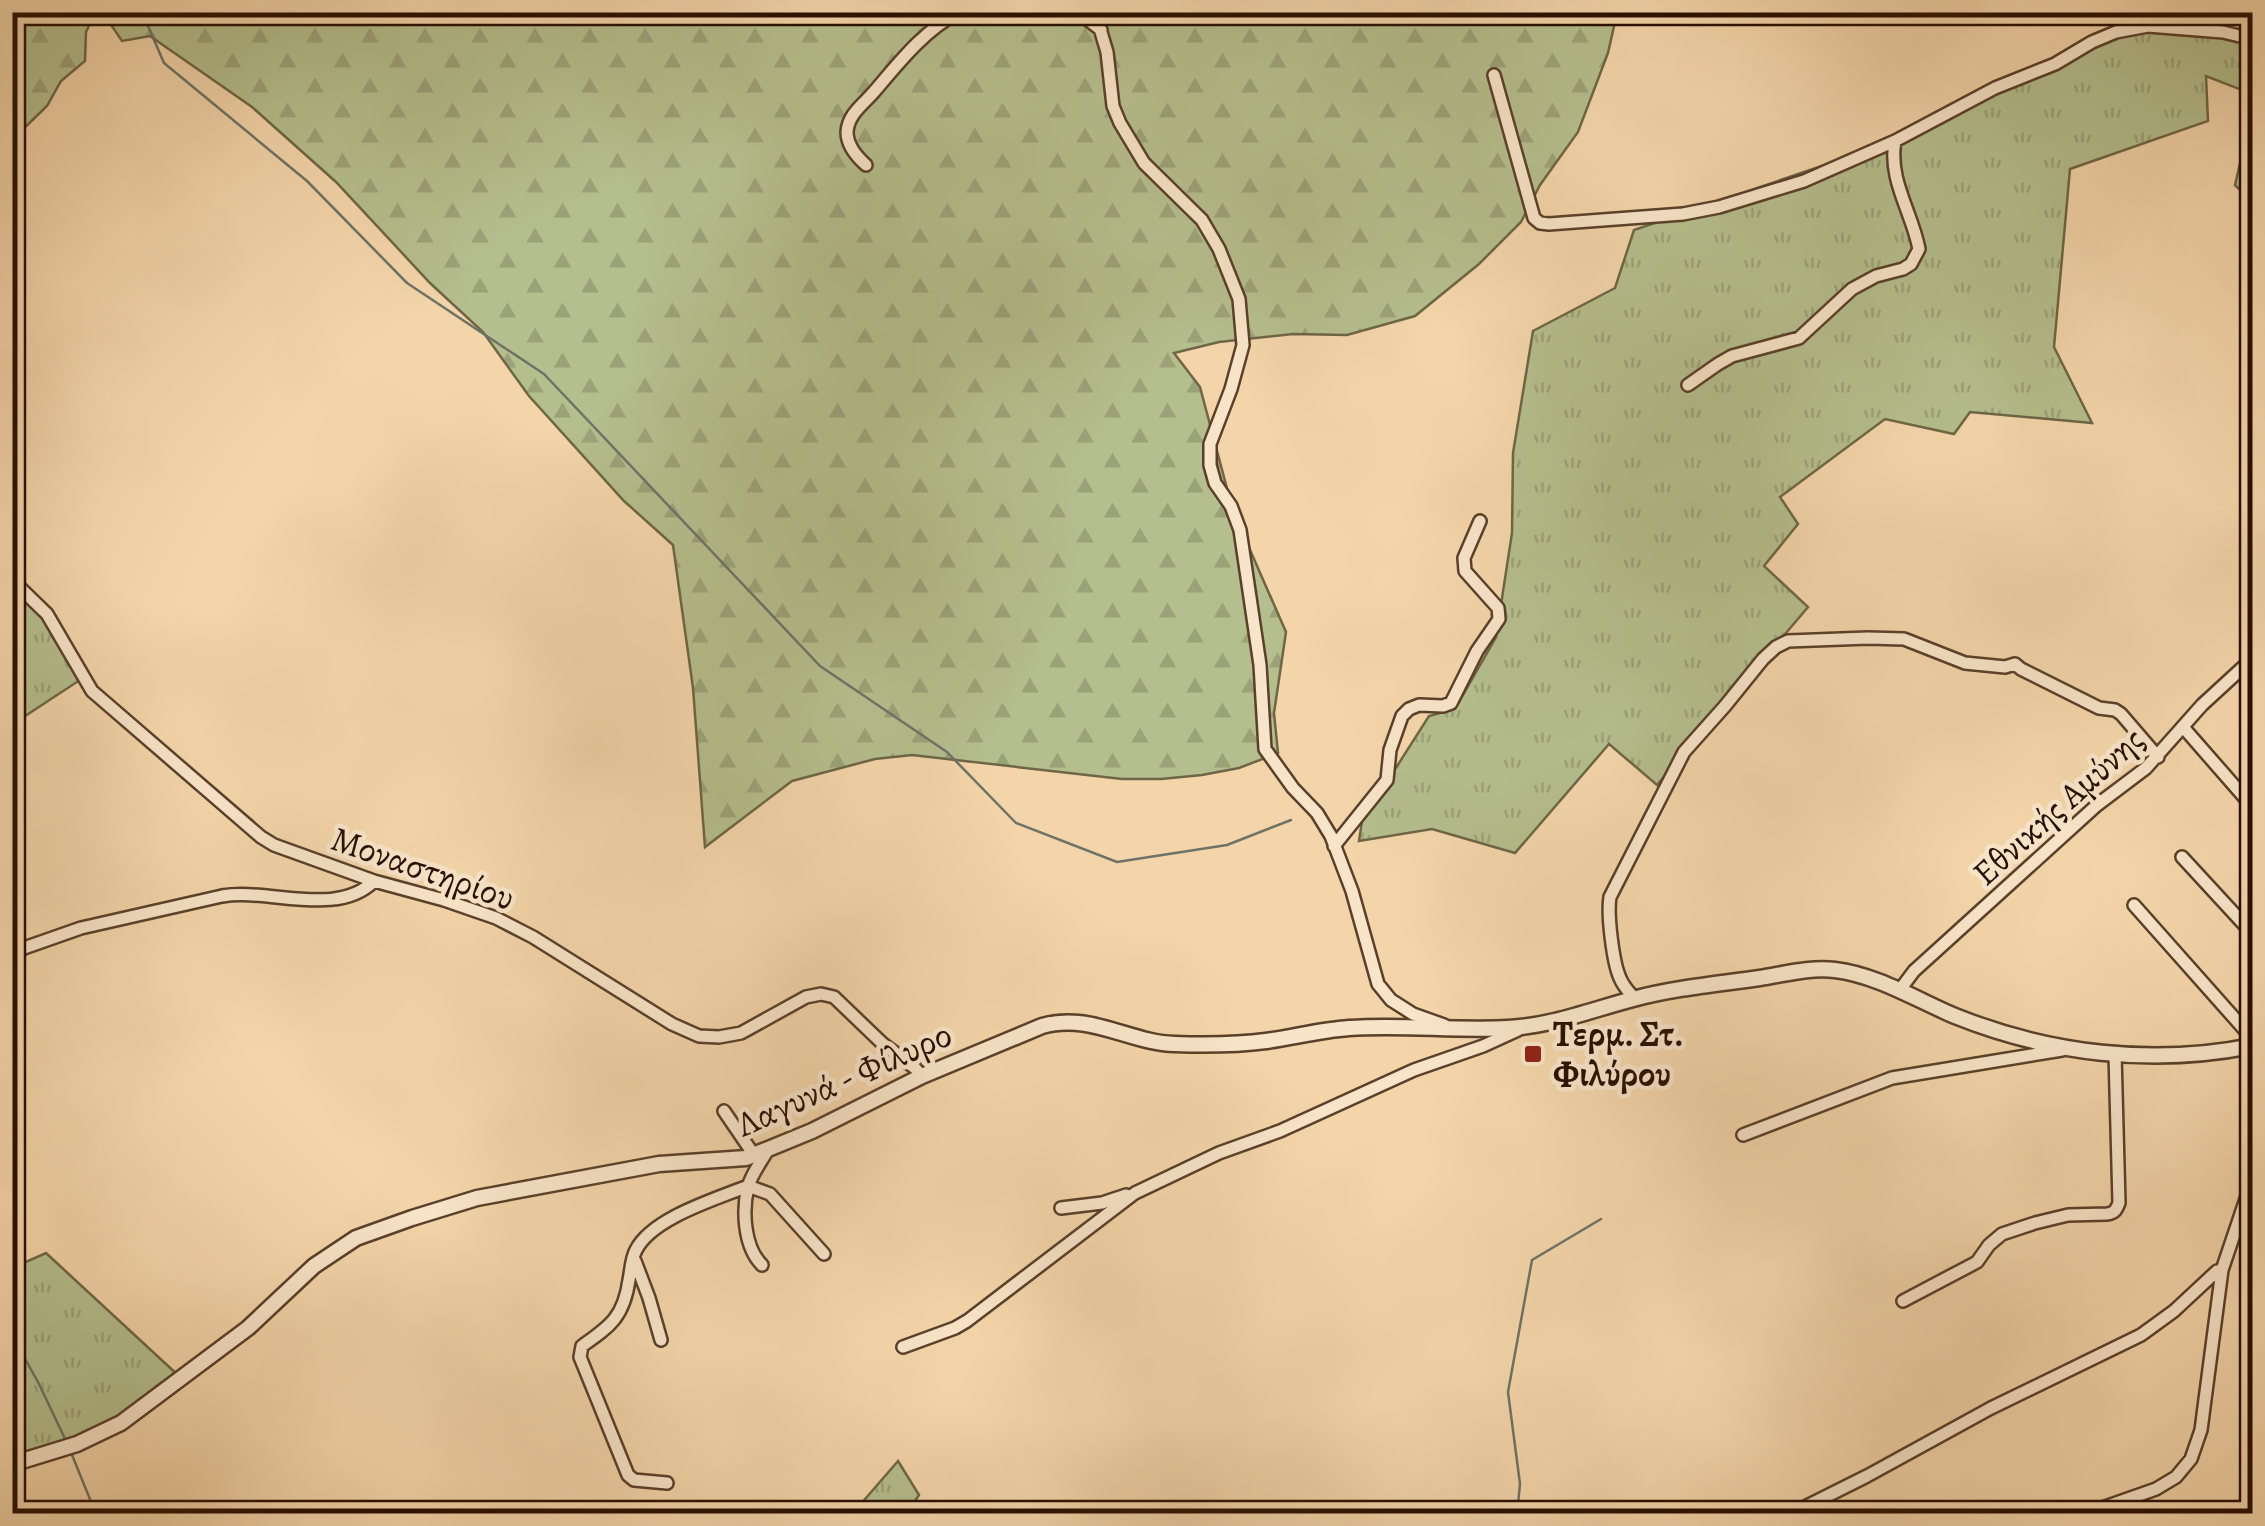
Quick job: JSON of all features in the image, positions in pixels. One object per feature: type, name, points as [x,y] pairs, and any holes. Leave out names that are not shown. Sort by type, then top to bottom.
[{"type":"street","points":[[866,166],[856,157],[847,138],[854,112],[921,40],[959,12]]},
{"type":"street","points":[[1078,12],[1102,30]]},
{"type":"street","points":[[1095,12],[1102,30],[1113,106],[1120,123],[1144,163],[1202,220],[1220,249],[1239,299],[1244,345],[1210,444],[1210,465],[1215,483],[1231,506],[1240,530],[1260,666],[1265,749],[1332,836],[1378,984],[1391,1000],[1413,1014],[1452,1028]]},
{"type":"street","points":[[2160,12],[2182,28]]},
{"type":"street","points":[[1494,75],[1534,218],[1549,224],[1649,218],[1718,207],[1804,181],[1895,142],[1995,88],[2055,64],[2116,32],[2148,26],[2252,38]]},
{"type":"street","points":[[1688,385],[1732,356],[1799,338],[1852,289],[1910,264],[1919,249],[1893,172],[1895,142]]},
{"type":"street","points":[[1334,846],[1388,780],[1390,750],[1402,716],[1419,706],[1450,703],[1498,619],[1498,608],[1465,572],[1464,558],[1480,522]]},
{"type":"street","name":"Μοναστηρίου","points":[[12,580],[47,614],[92,691],[274,845],[517,928],[672,1024],[699,1036],[741,1033],[806,997],[830,996],[922,1076]]},
{"type":"street","points":[[1634,998],[1616,968],[1610,898],[1684,752],[1762,659],[1788,641],[1904,639],[1964,663],[2006,667],[2015,664],[2083,701],[2121,714],[2158,757]]},
{"type":"street","name":"Εθνικής Αμύνης","points":[[1899,992],[1914,971],[2036,858],[2158,757],[2202,704],[2252,659]]},
{"type":"street","points":[[2183,727],[2252,806]]},
{"type":"street","points":[[2182,857],[2252,933]]},
{"type":"street","points":[[12,956],[82,928],[222,896],[337,899],[360,892],[374,881]]},
{"type":"street","points":[[2134,905],[2252,1038]]},
{"type":"street","name":"Λαγυνά - Φίλυρο","points":[[12,1464],[68,1447],[134,1414],[248,1328],[314,1266],[356,1238],[477,1198],[659,1164],[732,1160],[761,1153],[922,1076],[1060,1022],[1092,1024],[1148,1041],[1178,1044],[1238,1044],[1347,1028],[1526,1026],[1666,991],[1820,970],[1852,973],[2005,1034],[2066,1049],[2116,1054],[2185,1053],[2252,1046]]},
{"type":"street","points":[[1062,1208],[1135,1193],[1219,1153],[1244,1146],[1414,1070],[1526,1026]]},
{"type":"street","points":[[1744,1134],[1892,1078],[2066,1049]]},
{"type":"street","points":[[1902,1301],[1977,1262],[2002,1234],[2068,1215],[2113,1214],[2119,1202],[2116,1054]]},
{"type":"street","points":[[724,1111],[761,1153],[748,1186],[747,1232],[750,1248],[762,1265]]},
{"type":"street","points":[[2085,1514],[2156,1489],[2181,1473],[2191,1459],[2202,1430],[2222,1270],[2252,1181]]},
{"type":"street","points":[[667,1483],[634,1480],[628,1475],[580,1357],[582,1346],[614,1322],[622,1310],[636,1249],[665,1222],[748,1186],[770,1194],[824,1254]]},
{"type":"street","points":[[903,1347],[968,1320],[1135,1193]]},
{"type":"street","points":[[633,1257],[660,1340]]},
{"type":"street","points":[[1791,1514],[1991,1408],[2141,1335],[2222,1270]]},
{"type":"street","points":[[12,1451],[33,1457]]},
{"type":"green space","points":[[13,12],[95,13],[86,32],[85,61],[61,81],[47,106],[13,139]]},
{"type":"green space","points":[[103,13],[1617,13],[1608,53],[1578,132],[1540,185],[1521,222],[1479,264],[1415,316],[1347,335],[1293,334],[1219,342],[1174,353],[1200,387],[1233,511],[1286,632],[1274,713],[1278,753],[1239,768],[1161,779],[1122,779],[912,755],[875,759],[792,781],[705,847],[693,688],[673,545],[624,501],[529,396],[483,332],[430,283],[336,182],[252,107],[150,36],[122,41]]},
{"type":"green space","points":[[2148,26],[2252,41],[2252,94],[2206,76],[2208,121],[2070,169],[2054,347],[2092,423],[1970,412],[1954,434],[1885,419],[1780,497],[1798,524],[1764,566],[1808,607],[1657,785],[1609,744],[1515,853],[1432,829],[1359,841],[1362,821],[1429,716],[1455,709],[1496,637],[1512,533],[1513,453],[1533,331],[1615,288],[1634,230],[1895,141],[2092,42]]},
{"type":"green space","points":[[2252,111],[2252,202],[2235,185]]},
{"type":"green space","points":[[13,580],[33,598],[83,678],[13,724]]},
{"type":"green space","points":[[46,1253],[180,1377],[134,1414],[13,1464],[12,1268]]},
{"type":"green space","points":[[898,1461],[919,1495],[907,1513],[853,1513]]},
{"type":"waterway","points":[[142,12],[164,63],[307,181],[407,283],[544,374],[820,666],[947,752],[1016,823],[1117,862],[1227,845],[1291,820]]},
{"type":"waterway","points":[[1517,1514],[1520,1484],[1508,1392],[1532,1260],[1601,1219]]},
{"type":"waterway","points":[[12,1335],[67,1443]]},
{"type":"waterway","points":[[70,1450],[96,1514]]},
{"type":"place","name":"Τερμ. Στ. Φιλύρου","points":[[1533,1054]]}]
